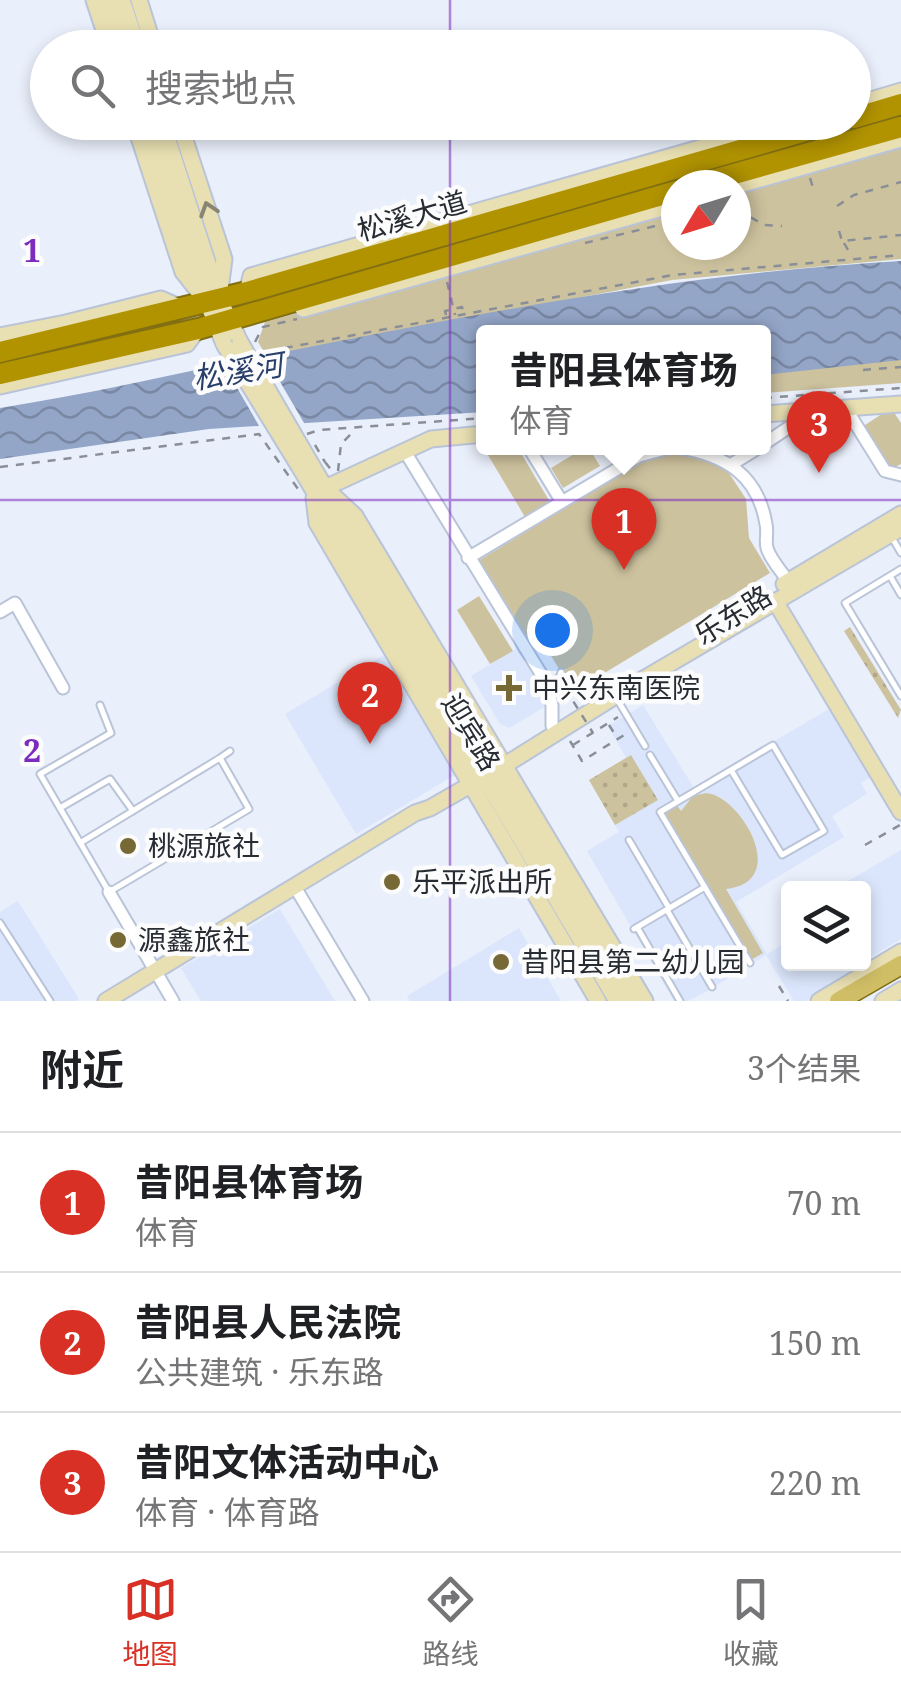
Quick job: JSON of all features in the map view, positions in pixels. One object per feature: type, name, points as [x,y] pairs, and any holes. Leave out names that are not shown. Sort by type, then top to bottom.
[{"type":"highway","points":[[871,113],[901,104]]},
{"type":"highway","points":[[871,138],[901,126]]},
{"type":"highway","name":"松溪大道","points":[[0,374],[213,324],[250,301],[777,140]]},
{"type":"highway","points":[[751,174],[806,164],[866,140]]},
{"type":"highway","name":"松溪大道","points":[[0,352],[213,300],[250,301],[661,194]]},
{"type":"main road","points":[[94,0],[104,30]]},
{"type":"main road","points":[[109,0],[118,30]]},
{"type":"main road","points":[[122,0],[132,30]]},
{"type":"main road","points":[[139,0],[148,30]]},
{"type":"main road","points":[[871,100],[901,91]]},
{"type":"main road","points":[[751,181],[901,139]]},
{"type":"main road","points":[[140,140],[183,272],[213,300]]},
{"type":"main road","points":[[155,140],[213,300]]},
{"type":"main road","points":[[167,140],[213,300]]},
{"type":"main road","points":[[185,140],[224,259],[213,300]]},
{"type":"main road","points":[[661,208],[268,318],[250,301],[252,276],[728,140]]},
{"type":"main road","points":[[0,336],[66,324],[161,298],[181,308]]},
{"type":"main road","name":"迎宾路","points":[[213,300],[213,324],[232,343],[312,464],[314,492],[404,632],[570,913],[617,1001]]},
{"type":"main road","points":[[0,386],[187,344],[213,324]]},
{"type":"main road","points":[[771,413],[901,404]]},
{"type":"main road","points":[[476,435],[431,439],[314,492],[318,524],[404,632],[570,913],[645,1001]]},
{"type":"main road","name":"乐东路","points":[[486,770],[901,514]]},
{"type":"main road","name":"乐东路","points":[[106,1001],[415,813],[425,800],[486,770],[775,600],[897,534]]},
{"type":"main road","points":[[775,600],[901,812]]},
{"type":"main road","points":[[570,913],[598,1001]]},
{"type":"main road","name":"迎宾路","points":[[570,913],[630,1001]]},
{"type":"main road","points":[[819,1001],[901,952]]},
{"type":"main road","points":[[840,1001],[901,964]]},
{"type":"main road","points":[[861,1001],[901,977]]},
{"type":"main road","points":[[883,1001],[901,990]]},
{"type":"street","points":[[845,407],[885,472],[901,475]]},
{"type":"street","points":[[771,439],[814,410]]},
{"type":"street","points":[[404,450],[546,682],[552,726]]},
{"type":"street","points":[[533,455],[562,502]]},
{"type":"street","points":[[468,558],[643,455]]},
{"type":"street","points":[[712,455],[732,464],[758,498],[767,527],[763,551],[788,581]]},
{"type":"street","points":[[732,464],[746,455]]},
{"type":"street","points":[[0,612],[14,603],[63,688]]},
{"type":"street","points":[[295,887],[364,1001]]},
{"type":"street","points":[[109,892],[173,1001]]},
{"type":"lane","points":[[897,534],[901,553]]},
{"type":"lane","points":[[901,569],[845,603],[901,696]]},
{"type":"lane","points":[[890,576],[901,595]]},
{"type":"lane","points":[[546,682],[559,678],[562,672]]},
{"type":"lane","points":[[615,696],[645,746]]},
{"type":"lane","points":[[100,705],[111,732],[40,774],[109,892],[249,808],[220,758]]},
{"type":"lane","points":[[731,770],[782,855],[824,830],[773,745],[660,812],[750,963]]},
{"type":"lane","points":[[80,843],[230,752]]},
{"type":"lane","points":[[650,755],[678,801]]},
{"type":"lane","points":[[60,808],[110,780],[133,811]]},
{"type":"lane","points":[[629,840],[712,986]]},
{"type":"lane","points":[[680,1001],[635,928],[705,887]]},
{"type":"lane","points":[[0,922],[50,1001]]},
{"type":"path","points":[[806,164],[814,191]]},
{"type":"path","points":[[837,206],[854,195],[901,182]]},
{"type":"path","points":[[751,217],[764,224],[782,226]]},
{"type":"path","points":[[839,231],[853,258]]},
{"type":"path","points":[[842,241],[901,235]]},
{"type":"path","points":[[270,351],[673,275],[901,255]]},
{"type":"path","points":[[446,280],[455,315]]},
{"type":"path","points":[[446,316],[445,311],[462,307],[464,313]]},
{"type":"path","points":[[862,370],[901,367]]},
{"type":"path","points":[[771,397],[901,388]]},
{"type":"path","points":[[302,436],[319,430],[476,419]]},
{"type":"path","points":[[312,464],[332,472],[338,465],[344,438],[361,427]]},
{"type":"path","points":[[0,467],[259,434],[281,469],[314,492]]},
{"type":"path","points":[[565,688],[592,733]]},
{"type":"path","points":[[618,740],[608,724],[571,743],[582,761],[618,740],[635,729]]},
{"type":"path","points":[[865,845],[901,824]]},
{"type":"path","points":[[779,986],[788,1001]]},
{"type":"shaded area","points":[[901,147],[901,259],[672,280],[267,357],[258,342],[265,322],[661,214],[661,260],[751,260],[751,189]]},
{"type":"shaded area","points":[[901,354],[901,383],[771,392],[771,367]]},
{"type":"shaded area","points":[[891,408],[901,423],[901,464],[890,470],[862,427]]},
{"type":"shaded area","points":[[488,455],[522,455],[550,502],[525,517]]},
{"type":"shaded area","points":[[572,455],[593,455],[600,466],[563,488],[551,468]]},
{"type":"shaded area","points":[[659,455],[701,455],[727,470],[746,499],[749,538],[770,573],[573,692],[550,654],[525,639],[478,561],[643,460]]},
{"type":"shaded area","points":[[479,596],[513,651],[490,664],[457,610]]},
{"type":"shaded area","points":[[850,627],[901,710],[898,718],[844,631]]},
{"type":"shaded area","name":"中兴东南医院","points":[[517,648],[548,705],[509,728],[500,724],[471,676]]},
{"type":"shaded area","points":[[384,655],[455,775],[356,834],[285,714]]},
{"type":"shaded area","points":[[643,705],[694,788],[829,709],[870,778],[861,783],[867,794],[832,816],[844,837],[736,902],[767,954],[781,945],[781,971],[853,973],[806,1001],[794,1001],[766,955],[688,1001],[674,1001],[587,851],[619,832],[589,780],[626,758],[608,726]]},
{"type":"shaded area","points":[[631,755],[658,800],[615,825],[589,780]]},
{"type":"shaded area","points":[[706,793],[733,808],[754,839],[756,871],[745,883],[726,889],[763,953],[751,960],[664,811],[676,804],[681,811],[693,796]]},
{"type":"shaded area","points":[[901,850],[901,939],[871,957],[871,881],[848,881]]},
{"type":"shaded area","points":[[18,901],[79,999],[76,1001],[0,1001],[0,912]]},
{"type":"shaded area","points":[[280,909],[335,1001],[201,1001],[181,968]]},
{"type":"shaded area","name":"昔阳县第二幼儿园","points":[[519,928],[561,1001],[410,1001],[407,996]]},
{"type":"water","name":"松溪河","points":[[901,261],[901,360],[771,374],[771,325],[476,325],[476,412],[209,429],[0,459],[0,408],[426,324],[663,285]]},
{"type":"pier","points":[[262,351],[307,428],[262,431],[221,360]]},
{"type":"place","name":"昔阳文体活动中心","points":[[819,473]]},
{"type":"place","name":"昔阳县体育场","points":[[624,570]]},
{"type":"place","name":"中兴东南医院","points":[[509,688]]},
{"type":"place","name":"昔阳县人民法院","points":[[370,744]]},
{"type":"place","name":"桃源旅社","points":[[128,846]]},
{"type":"place","name":"乐平派出所","points":[[392,882]]},
{"type":"place","name":"源鑫旅社","points":[[118,940]]},
{"type":"place","name":"昔阳县第二幼儿园","points":[[501,962]]}]
